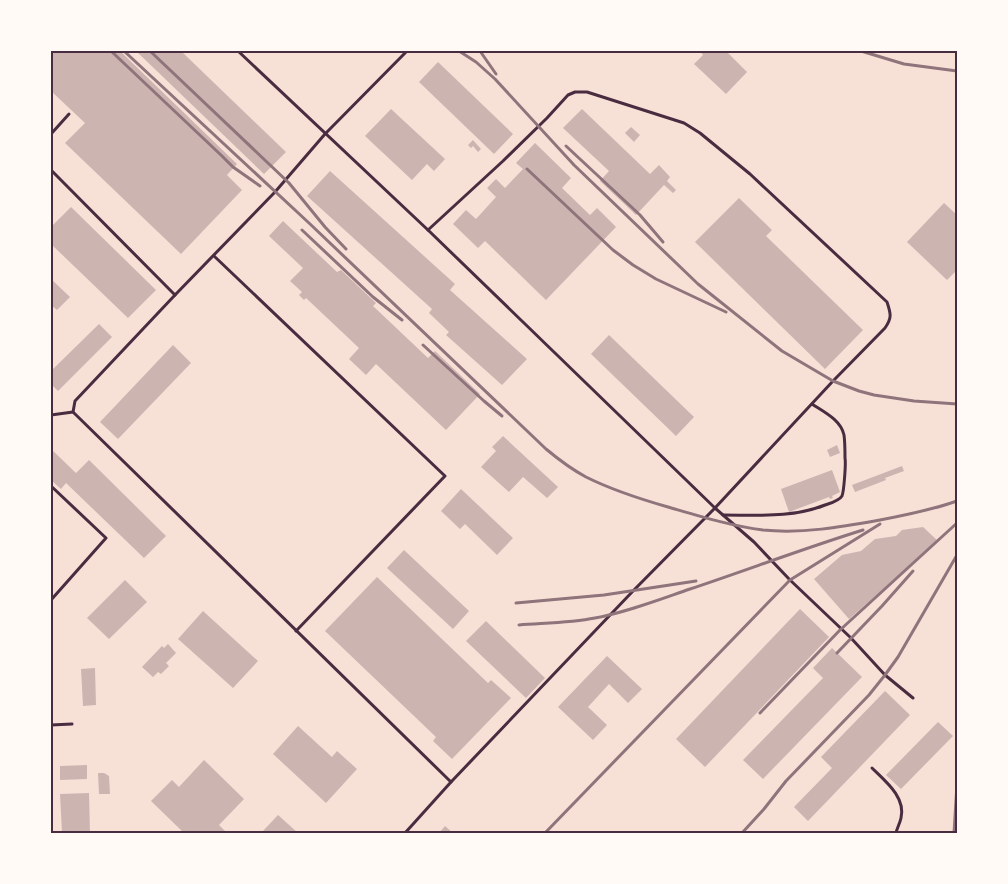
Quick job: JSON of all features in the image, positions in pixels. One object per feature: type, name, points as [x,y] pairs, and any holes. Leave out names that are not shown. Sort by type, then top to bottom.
[{"type":"lane","points":[[238,51],[428,230],[722,515],[754,542],[790,580],[851,638],[885,675],[913,698]]},
{"type":"lane","points":[[74,412],[75,402],[275,192],[325,134],[407,51]]},
{"type":"lane","points":[[406,833],[451,782],[715,508],[890,321],[887,302],[750,174],[700,133],[684,123],[588,92],[571,93],[503,161],[428,230]]},
{"type":"lane","points":[[51,134],[69,114]]},
{"type":"lane","points":[[51,170],[175,295]]},
{"type":"lane","points":[[214,256],[445,476],[296,631]]},
{"type":"lane","points":[[722,515],[795,514],[824,506],[841,497],[846,460],[844,434],[837,422],[812,404]]},
{"type":"lane","points":[[74,412],[451,782]]},
{"type":"lane","points":[[51,415],[74,412]]},
{"type":"lane","points":[[51,486],[106,538],[51,600]]},
{"type":"lane","points":[[51,725],[72,724]]},
{"type":"lane","points":[[872,768],[893,790],[900,801],[902,816],[896,833]]},
{"type":"building","points":[[55,51],[120,51],[237,164],[227,175],[242,190],[181,254],[65,143],[85,123],[51,91],[51,55]]},
{"type":"building","points":[[136,51],[181,51],[286,152],[264,174]]},
{"type":"building","points":[[700,51],[730,51],[728,53],[747,72],[726,94],[694,64],[703,55]]},
{"type":"building","points":[[438,62],[513,134],[494,154],[419,82]]},
{"type":"building","points":[[391,109],[445,159],[434,171],[427,164],[412,180],[365,136]]},
{"type":"building","points":[[582,109],[650,174],[659,165],[670,177],[667,181],[676,190],[673,193],[664,185],[636,215],[600,181],[609,171],[563,128]]},
{"type":"building","points":[[631,127],[640,135],[634,142],[625,133]]},
{"type":"building","points":[[473,140],[481,149],[478,152],[473,146],[471,148],[468,145]]},
{"type":"building","points":[[535,143],[571,178],[562,188],[590,215],[597,208],[616,227],[546,300],[485,241],[478,248],[453,224],[466,210],[476,219],[496,197],[487,188],[496,179],[505,188],[523,169],[516,163]]},
{"type":"building","points":[[330,171],[455,284],[450,290],[527,359],[502,385],[446,335],[449,332],[429,313],[432,309],[307,196]]},
{"type":"building","points":[[739,198],[772,230],[766,236],[863,330],[825,369],[695,242]]},
{"type":"building","points":[[944,203],[957,215],[957,270],[947,280],[907,242]]},
{"type":"building","points":[[71,207],[156,290],[128,318],[51,244],[51,227]]},
{"type":"building","points":[[283,221],[337,272],[341,270],[376,303],[373,306],[428,358],[435,351],[480,394],[446,430],[376,364],[366,375],[349,359],[359,348],[306,298],[304,300],[299,295],[302,292],[290,281],[303,268],[269,236]]},
{"type":"building","points":[[51,279],[70,297],[57,310],[51,305]]},
{"type":"building","points":[[99,324],[112,337],[58,391],[51,384],[51,371]]},
{"type":"building","points":[[609,335],[694,417],[676,436],[591,354]]},
{"type":"building","points":[[173,345],[191,363],[118,439],[100,422]]},
{"type":"building","points":[[503,436],[558,487],[547,498],[523,477],[509,492],[481,467],[496,451],[492,447]]},
{"type":"building","points":[[837,445],[840,453],[830,457],[827,450]]},
{"type":"building","points":[[51,449],[76,473],[89,460],[166,536],[144,558],[66,483],[61,489],[51,480]]},
{"type":"building","points":[[902,466],[904,471],[855,492],[852,485]]},
{"type":"building","points":[[832,470],[840,492],[832,496],[833,498],[830,499],[829,497],[789,512],[781,489]]},
{"type":"building","points":[[461,489],[513,538],[497,555],[465,524],[460,529],[441,511]]},
{"type":"building","points":[[923,527],[938,541],[849,619],[814,579],[842,555],[861,551],[875,539],[896,536],[902,530]]},
{"type":"building","points":[[404,550],[469,611],[453,629],[387,568]]},
{"type":"building","points":[[377,577],[488,683],[491,680],[511,698],[452,759],[433,741],[436,737],[325,631]]},
{"type":"building","points":[[125,580],[147,602],[109,639],[87,618]]},
{"type":"building","points":[[800,609],[829,637],[705,767],[676,739]]},
{"type":"building","points":[[203,611],[258,661],[233,688],[178,639]]},
{"type":"building","points":[[486,621],[545,678],[526,698],[466,641]]},
{"type":"building","points":[[168,644],[176,653],[166,663],[169,666],[161,674],[158,672],[153,677],[142,667],[162,646],[164,648]]},
{"type":"building","points":[[832,648],[862,677],[763,779],[743,760],[823,678],[813,668]]},
{"type":"building","points":[[607,656],[642,689],[628,703],[609,684],[588,707],[607,725],[593,740],[558,707]]},
{"type":"building","points":[[95,668],[96,705],[83,706],[81,669]]},
{"type":"building","points":[[885,691],[910,715],[808,821],[794,807],[832,768],[821,757]]},
{"type":"building","points":[[938,722],[953,736],[901,789],[886,775]]},
{"type":"building","points":[[298,726],[332,757],[337,751],[357,769],[326,803],[273,754]]},
{"type":"building","points":[[204,760],[244,799],[219,825],[227,833],[184,833],[151,801],[172,780],[179,787]]},
{"type":"building","points":[[87,765],[87,779],[60,780],[60,766]]},
{"type":"building","points":[[98,773],[104,773],[109,776],[110,794],[99,794]]},
{"type":"building","points":[[89,793],[90,833],[62,833],[60,794]]},
{"type":"building","points":[[278,815],[298,833],[264,833],[263,831]]},
{"type":"building","points":[[445,826],[453,833],[439,833]]},
{"type":"railway","points":[[111,51],[233,167],[260,186]]},
{"type":"railway","points":[[124,51],[309,223],[546,449],[586,477],[626,494],[703,517],[751,528],[778,531],[822,529],[851,525],[919,512],[957,501]]},
{"type":"railway","points":[[150,51],[289,183],[325,227],[346,249]]},
{"type":"railway","points":[[459,51],[476,62],[495,79],[574,165],[698,284],[782,351],[833,381],[859,391],[914,401],[957,404]]},
{"type":"railway","points":[[480,51],[496,74]]},
{"type":"railway","points":[[861,51],[904,64],[957,71]]},
{"type":"railway","points":[[566,146],[640,215],[663,242]]},
{"type":"railway","points":[[527,169],[613,250],[633,265],[656,279],[726,312]]},
{"type":"railway","points":[[302,230],[373,297],[402,320]]},
{"type":"railway","points":[[423,345],[502,416]]},
{"type":"railway","points":[[760,713],[840,630],[957,523]]},
{"type":"railway","points":[[545,833],[790,580],[880,524]]},
{"type":"railway","points":[[519,625],[576,621],[619,612],[863,530]]},
{"type":"railway","points":[[742,833],[786,781],[869,695],[885,675],[898,657],[957,555]]},
{"type":"railway","points":[[837,653],[913,571]]},
{"type":"railway","points":[[516,603],[604,595],[696,581]]},
{"type":"railway","points":[[954,833],[957,784]]}]
